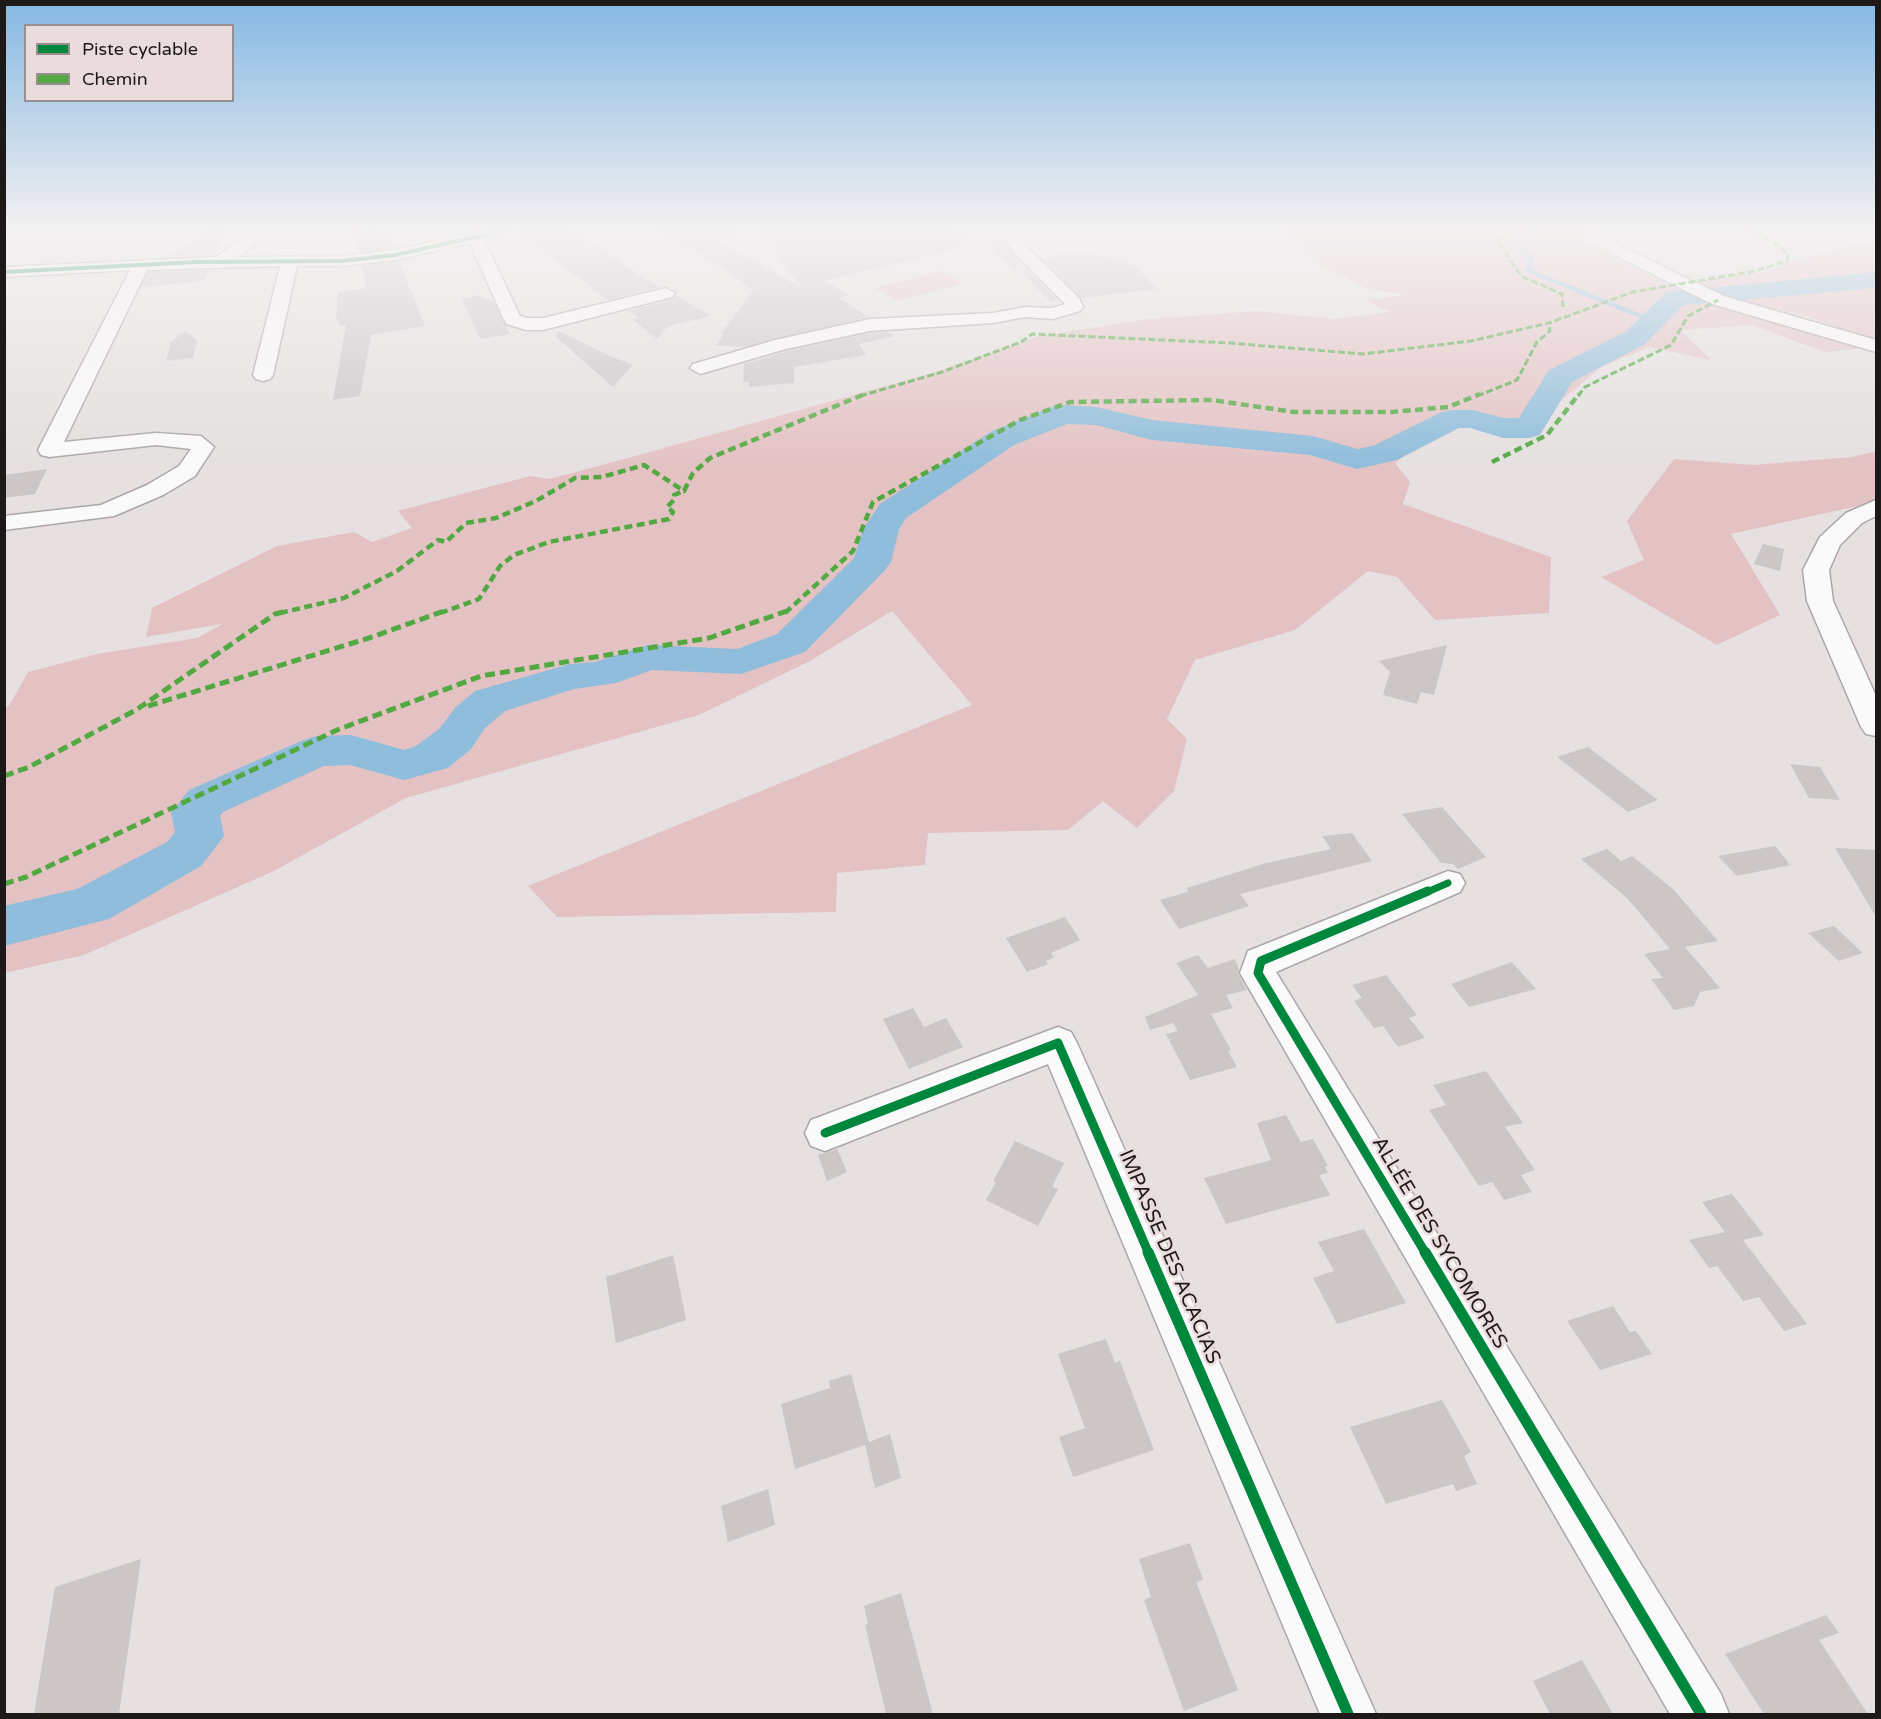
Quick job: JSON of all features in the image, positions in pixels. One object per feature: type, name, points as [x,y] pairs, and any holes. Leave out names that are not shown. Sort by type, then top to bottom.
[{"type":"street","points":[[4,523],[106,511],[155,490],[188,471],[203,447],[193,441],[156,439],[49,450],[120,307]]},
{"type":"street","points":[[263,375],[279,307]]},
{"type":"street","points":[[507,307],[513,320],[526,324],[543,324],[610,307]]},
{"type":"street","points":[[700,368],[782,344],[870,325],[993,318],[1025,312],[1053,314],[1073,307]]},
{"type":"street","points":[[1743,307],[1876,346]]},
{"type":"street","points":[[993,318],[1007,331],[1032,334]]},
{"type":"street","points":[[1876,507],[1854,518],[1829,542],[1816,570],[1820,601],[1876,727]]},
{"type":"street","name":"ALLÉE DES SYCOMORES","points":[[1448,883],[1261,961],[1258,973],[1701,1714]]},
{"type":"street","name":"IMPASSE DES ACACIAS","points":[[825,1133],[1058,1043],[1348,1714]]},
{"type":"path","points":[[1564,307],[1577,313]]},
{"type":"shaded area","points":[[1380,307],[1723,307],[1865,348],[1825,352],[1751,325],[1680,330],[1711,360],[1650,347],[1603,366],[1529,427],[1448,420],[1395,463],[1410,482],[1403,504],[1551,557],[1549,613],[1435,620],[1397,577],[1368,571],[1295,630],[1195,660],[1167,719],[1187,739],[1174,791],[1137,828],[1103,801],[1068,830],[928,833],[925,865],[837,873],[836,912],[557,917],[528,886],[972,705],[892,611],[810,661],[699,715],[406,798],[274,871],[84,955],[5,973],[4,708],[9,706],[28,672],[97,654],[197,638],[222,624],[146,637],[152,608],[277,546],[354,532],[372,542],[412,528],[398,511],[530,476],[550,479],[639,455],[939,371],[1038,336],[1150,319],[1257,311],[1335,319],[1390,312]]},
{"type":"shaded area","points":[[1767,307],[1876,307],[1876,340],[1801,315]]},
{"type":"shaded area","points":[[1876,451],[1876,502],[1731,534],[1780,615],[1717,645],[1601,577],[1644,560],[1627,521],[1674,459],[1753,465],[1852,457]]},
{"type":"building","points":[[337,307],[417,307],[425,326],[371,335],[360,396],[333,400],[346,325],[339,326],[339,320],[336,321]]},
{"type":"building","points":[[466,307],[497,307],[510,334],[480,339]]},
{"type":"building","points":[[642,307],[696,307],[711,316],[668,326],[657,339],[632,319],[640,318],[628,311]]},
{"type":"building","points":[[741,307],[853,307],[868,317],[744,347],[716,345],[724,334],[721,334]]},
{"type":"building","points":[[185,331],[197,340],[193,358],[166,361],[171,342]]},
{"type":"building","points":[[559,331],[633,365],[613,387],[555,336]]},
{"type":"building","points":[[889,332],[894,336],[859,344],[866,355],[794,367],[794,383],[749,387],[749,382],[743,382],[744,364],[787,351],[870,333]]},
{"type":"building","points":[[47,469],[35,494],[4,498],[4,475]]},
{"type":"building","points":[[1763,544],[1784,549],[1780,571],[1754,564]]},
{"type":"building","points":[[1447,645],[1434,695],[1421,692],[1417,704],[1383,695],[1390,672],[1379,661]]},
{"type":"building","points":[[1588,747],[1658,800],[1628,812],[1557,757]]},
{"type":"building","points":[[1790,764],[1820,767],[1840,800],[1809,798]]},
{"type":"building","points":[[1442,807],[1486,857],[1458,869],[1453,864],[1441,863],[1402,814]]},
{"type":"building","points":[[1352,833],[1372,861],[1240,894],[1249,906],[1179,929],[1160,900],[1188,892],[1187,888],[1266,863],[1331,849],[1322,836]]},
{"type":"building","points":[[1775,846],[1790,865],[1737,876],[1718,856]]},
{"type":"building","points":[[1835,848],[1876,850],[1876,917]]},
{"type":"building","points":[[1607,849],[1621,861],[1632,856],[1673,889],[1718,941],[1685,947],[1720,988],[1700,992],[1694,1006],[1674,1010],[1651,979],[1663,978],[1644,954],[1670,949],[1628,899],[1581,859]]},
{"type":"building","points":[[1065,917],[1080,940],[1051,953],[1054,957],[1046,961],[1048,964],[1027,972],[1006,938]]},
{"type":"building","points":[[1834,926],[1863,953],[1839,961],[1808,933]]},
{"type":"building","points":[[1198,955],[1208,968],[1235,959],[1239,969],[1238,974],[1247,990],[1226,995],[1233,1008],[1211,1014],[1231,1050],[1228,1051],[1237,1067],[1190,1080],[1166,1034],[1178,1031],[1173,1023],[1150,1030],[1145,1017],[1198,995],[1176,963]]},
{"type":"building","points":[[1512,962],[1536,989],[1469,1007],[1451,984]]},
{"type":"building","points":[[1386,975],[1417,1015],[1409,1018],[1425,1038],[1398,1047],[1383,1026],[1374,1028],[1354,1001],[1362,998],[1352,985]]},
{"type":"building","points":[[913,1008],[924,1027],[946,1018],[963,1047],[909,1069],[883,1019]]},
{"type":"building","points":[[1486,1071],[1523,1123],[1505,1127],[1535,1170],[1521,1175],[1532,1192],[1504,1200],[1492,1182],[1479,1186],[1429,1110],[1446,1105],[1433,1085]]},
{"type":"building","points":[[1286,1115],[1301,1142],[1313,1139],[1328,1166],[1325,1167],[1328,1173],[1319,1175],[1330,1195],[1226,1224],[1204,1178],[1271,1160],[1257,1123]]},
{"type":"building","points":[[1015,1141],[1064,1163],[1052,1187],[1058,1189],[1038,1226],[986,1200],[996,1182],[993,1181]]},
{"type":"building","points":[[837,1149],[847,1172],[827,1181],[818,1155]]},
{"type":"building","points":[[1732,1194],[1764,1235],[1743,1240],[1807,1324],[1784,1331],[1759,1297],[1743,1301],[1717,1266],[1709,1268],[1689,1240],[1725,1232],[1702,1202]]},
{"type":"building","points":[[1364,1229],[1406,1303],[1337,1324],[1313,1278],[1334,1271],[1318,1242]]},
{"type":"building","points":[[673,1255],[686,1320],[616,1343],[606,1277]]},
{"type":"building","points":[[1613,1306],[1630,1332],[1636,1331],[1652,1354],[1600,1370],[1567,1321]]},
{"type":"building","points":[[1106,1339],[1115,1363],[1120,1361],[1154,1450],[1073,1477],[1059,1437],[1085,1428],[1058,1354]]},
{"type":"building","points":[[851,1374],[869,1442],[890,1434],[901,1478],[875,1488],[865,1445],[795,1469],[781,1404],[830,1388],[829,1381]]},
{"type":"building","points":[[1442,1400],[1471,1452],[1464,1456],[1477,1484],[1456,1491],[1453,1484],[1386,1504],[1350,1427]]},
{"type":"building","points":[[768,1489],[775,1525],[728,1542],[721,1506]]},
{"type":"building","points":[[1190,1543],[1203,1580],[1196,1582],[1238,1690],[1184,1711],[1144,1600],[1151,1597],[1139,1559]]},
{"type":"building","points":[[141,1559],[119,1714],[34,1714],[55,1587]]},
{"type":"building","points":[[901,1593],[933,1714],[886,1714],[865,1625],[868,1624],[864,1606]]},
{"type":"building","points":[[1826,1615],[1839,1633],[1819,1640],[1868,1714],[1764,1714],[1725,1654]]},
{"type":"building","points":[[1582,1660],[1613,1714],[1550,1714],[1533,1681]]},
{"type":"waterway","points":[[1619,307],[1653,321]]},
{"type":"waterway","points":[[4,926],[91,905],[184,854],[200,836],[195,813],[206,801],[317,751],[351,750],[404,765],[432,757],[455,739],[470,718],[490,701],[570,677],[601,674],[648,657],[741,662],[791,643],[872,562],[881,529],[892,511],[1003,438],[1063,414],[1096,416],[1152,430],[1313,446],[1357,459],[1385,453],[1453,419],[1472,419],[1503,428],[1529,428],[1560,376],[1635,338],[1667,307]]},
{"type":"marked path","points":[[4,776],[29,767],[136,710],[275,614],[344,598],[397,571],[438,540],[446,542],[466,523],[496,518],[536,501],[575,478],[602,477],[644,465],[684,491],[693,473],[710,458],[849,399],[942,372],[1021,342],[1032,334],[1229,343],[1363,354],[1471,341],[1549,323],[1592,307]]},
{"type":"marked path","points":[[1492,462],[1547,435],[1585,387],[1671,345],[1688,316],[1704,307]]},
{"type":"marked path","points":[[4,884],[26,877],[337,730],[481,676],[709,638],[785,613],[853,551],[873,502],[1020,420],[1070,402],[1114,400],[1212,400],[1294,412],[1391,412],[1448,407],[1517,380],[1537,342],[1550,331],[1549,323]]},
{"type":"marked path","points":[[148,706],[369,638],[479,599],[500,566],[514,555],[549,542],[669,519],[673,512],[667,507],[674,500],[674,495],[684,491]]},
{"type":"cycle path","points":[[1448,883],[1261,961],[1258,973],[1701,1714]]},
{"type":"cycle path","points":[[825,1133],[1058,1043],[1348,1714]]}]
